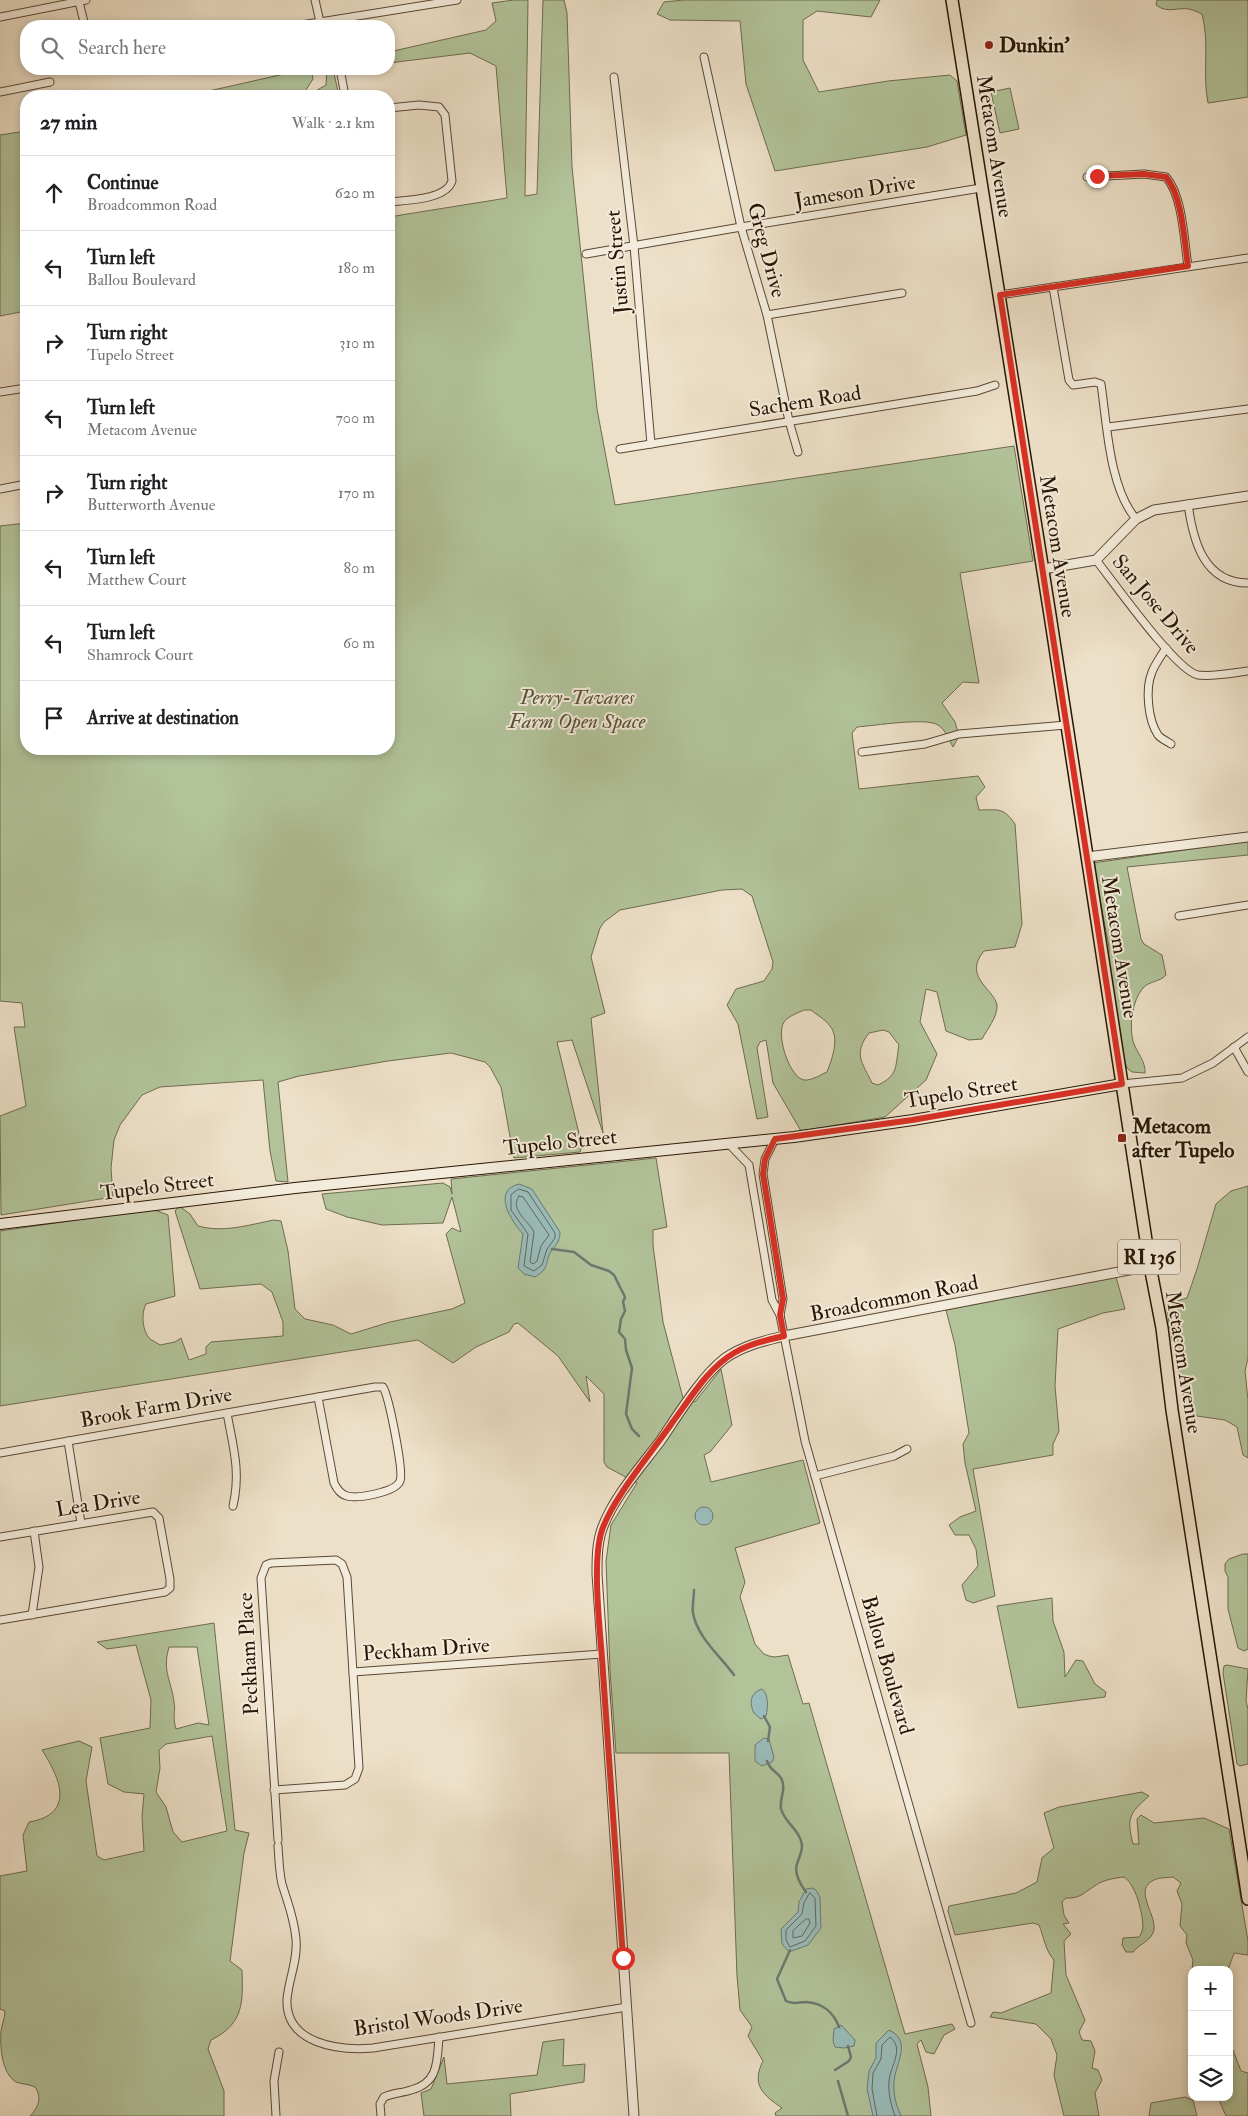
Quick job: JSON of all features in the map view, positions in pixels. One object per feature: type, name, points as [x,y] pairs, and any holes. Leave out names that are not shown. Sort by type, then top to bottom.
[{"type":"main road","name":"Metacom Avenue","points":[[952,0],[1043,569],[1150,1266],[1162,1328],[1172,1410],[1244,1841],[1248,1899]]},
{"type":"main road","name":"Tupelo Street","points":[[0,1224],[295,1188],[775,1139],[912,1120],[1122,1084]]},
{"type":"street","points":[[50,0],[52,8]]},
{"type":"street","points":[[315,0],[320,20]]},
{"type":"street","points":[[348,20],[457,0]]},
{"type":"street","points":[[0,17],[83,1],[85,20]]},
{"type":"street","name":"Greg Drive","points":[[704,56],[741,227],[767,315],[789,422],[798,452]]},
{"type":"street","points":[[341,75],[344,90]]},
{"type":"street","name":"Justin Street","points":[[614,77],[634,246],[651,444]]},
{"type":"street","points":[[0,92],[50,82]]},
{"type":"street","points":[[395,107],[418,105],[439,107],[444,115],[452,181],[444,192],[439,194],[395,201]]},
{"type":"street","points":[[1087,176],[1144,174],[1166,177],[1172,183],[1180,212],[1188,266]]},
{"type":"street","name":"Jameson Drive","points":[[586,254],[981,188]]},
{"type":"street","points":[[1000,295],[1248,258]]},
{"type":"street","points":[[1052,287],[1069,380],[1073,384],[1095,382],[1101,384],[1117,478],[1131,514],[1136,519]]},
{"type":"street","points":[[767,315],[902,293]]},
{"type":"street","name":"Sachem Road","points":[[620,449],[977,391],[995,385]]},
{"type":"street","points":[[0,392],[20,389]]},
{"type":"street","points":[[1108,427],[1248,409]]},
{"type":"street","points":[[0,489],[20,485]]},
{"type":"street","points":[[1043,569],[1096,560],[1136,519],[1154,510],[1248,496]]},
{"type":"street","points":[[1188,504],[1193,535],[1208,564],[1224,579],[1234,583],[1248,583]]},
{"type":"street","name":"San Jose Drive","points":[[1096,560],[1166,648],[1177,660],[1197,675],[1248,671]]},
{"type":"street","points":[[1166,648],[1152,672],[1149,685],[1150,705],[1152,720],[1159,736],[1171,744]]},
{"type":"street","points":[[862,752],[925,744],[959,734],[1066,725]]},
{"type":"street","points":[[1087,857],[1248,837]]},
{"type":"street","points":[[1179,916],[1248,905]]},
{"type":"street","points":[[1122,1084],[1182,1078],[1205,1068],[1248,1037]]},
{"type":"street","points":[[1234,1047],[1248,1072]]},
{"type":"street","name":"Ballou Boulevard","points":[[775,1139],[765,1159],[763,1174],[783,1299],[780,1315]]},
{"type":"street","name":"Ballou Boulevard","points":[[729,1144],[749,1165],[772,1300],[780,1315],[800,1423],[971,2023]]},
{"type":"street","name":"Broadcommon Road","points":[[634,2116],[597,1559],[602,1530],[610,1513],[692,1396],[719,1364],[744,1348],[784,1336],[1150,1266]]},
{"type":"street","name":"Brook Farm Drive","points":[[0,1453],[227,1413],[318,1397],[375,1387],[382,1387],[386,1393],[394,1427],[401,1475],[396,1487],[387,1491],[354,1497],[346,1496],[338,1490],[330,1468],[318,1397]]},
{"type":"street","points":[[227,1413],[238,1472],[233,1506]]},
{"type":"street","points":[[68,1441],[80,1523]]},
{"type":"street","points":[[815,1476],[894,1456],[907,1448]]},
{"type":"street","name":"Lea Drive","points":[[0,1537],[142,1513],[151,1512],[158,1514],[170,1588],[165,1592],[32,1615]]},
{"type":"street","points":[[0,1620],[32,1615],[40,1567],[34,1531]]},
{"type":"street","name":"Peckham Place","points":[[278,1843],[261,1578],[266,1565],[274,1562],[329,1559],[336,1560],[342,1564],[347,1577],[353,1672]]},
{"type":"street","name":"Peckham Drive","points":[[274,1790],[345,1785],[355,1779],[360,1768],[353,1672],[602,1654]]},
{"type":"street","name":"Bristol Woods Drive","points":[[278,1843],[282,1881],[292,1912],[296,1943],[294,1970],[287,1997],[288,2015],[293,2025],[301,2034],[310,2039],[339,2047],[373,2048],[627,2007]]},
{"type":"street","points":[[381,2116],[380,2104],[384,2097],[423,2086],[431,2079],[436,2066],[439,2037]]},
{"type":"street","points":[[276,2116],[274,2081],[279,2052]]},
{"type":"green space","name":"Perry-Tavares Farm Open Space","points":[[528,0],[525,196],[537,194],[543,0],[564,0],[567,13],[572,167],[597,409],[615,505],[1014,446],[1033,561],[960,573],[979,683],[963,682],[942,703],[955,722],[959,736],[953,747],[943,729],[932,723],[911,722],[857,727],[852,733],[859,789],[978,776],[985,787],[976,797],[979,810],[1004,812],[1015,824],[1022,924],[1015,947],[984,951],[976,969],[982,983],[996,1001],[995,1015],[982,1039],[969,1040],[946,1031],[937,992],[926,989],[920,1022],[937,1054],[926,1080],[885,1117],[801,1131],[773,1083],[766,1040],[760,1042],[757,1048],[768,1117],[757,1119],[738,1024],[727,1005],[736,989],[764,981],[772,969],[773,962],[752,896],[742,889],[722,890],[620,910],[604,922],[600,928],[591,957],[605,1013],[591,1018],[603,1133],[572,1040],[557,1042],[582,1146],[580,1152],[514,1158],[501,1087],[490,1067],[485,1062],[451,1053],[388,1061],[299,1076],[278,1082],[288,1182],[276,1181],[270,1151],[263,1080],[160,1087],[142,1095],[120,1125],[114,1140],[111,1168],[113,1197],[1,1215],[0,1116],[26,1106],[14,1027],[25,1027],[22,1003],[0,1001],[0,526],[20,524],[20,755],[395,755],[395,216],[507,198],[496,66],[470,53],[395,62],[395,51],[486,30],[496,21],[492,3]],"holes":[[[804,1010],[811,1010],[828,1024],[833,1031],[835,1042],[827,1072],[804,1080],[796,1075],[792,1069],[782,1043],[781,1035],[786,1020]],[[883,1030],[889,1032],[899,1045],[895,1069],[890,1077],[878,1085],[872,1083],[862,1063],[861,1047],[869,1033]]]},
{"type":"green space","points":[[683,0],[880,0],[871,17],[817,11],[803,20],[803,60],[819,92],[888,81],[950,75],[957,81],[966,135],[927,147],[775,171],[746,84],[740,21],[670,20],[657,14],[664,2]]},
{"type":"green space","points":[[1157,0],[1248,0],[1248,97],[1208,103],[1206,92],[1205,36],[1202,14],[1189,9],[1169,10],[1160,8],[1156,5]]},
{"type":"green space","points":[[280,75],[312,75],[313,79],[306,90],[213,90]]},
{"type":"green space","points":[[327,75],[334,75],[338,90],[317,90],[326,85]]},
{"type":"green space","points":[[1010,88],[1019,129],[1000,133],[991,92]]},
{"type":"green space","points":[[20,132],[20,312],[0,316],[0,135]]},
{"type":"green space","points":[[1248,841],[1248,855],[1127,867],[1141,939],[1144,944],[1162,955],[1166,975],[1145,986],[1136,1000],[1132,1013],[1132,1035],[1134,1045],[1144,1064],[1145,1073],[1132,1072],[1127,1068],[1122,1055],[1108,974],[1109,947],[1093,863]]},
{"type":"green space","points":[[656,1158],[667,1227],[653,1230],[653,1245],[663,1322],[683,1398],[695,1402],[721,1369],[732,1425],[710,1452],[704,1455],[711,1482],[803,1460],[820,1523],[735,1548],[745,1582],[740,1597],[755,1644],[764,1654],[769,1656],[788,1655],[803,1704],[809,1703],[905,2034],[952,2024],[955,2029],[944,2035],[934,2054],[926,2052],[921,2040],[917,2044],[928,2087],[931,2116],[776,2116],[775,2113],[782,2108],[769,2099],[761,2089],[758,2077],[763,2061],[748,2036],[752,2027],[740,2010],[737,1976],[729,1753],[616,1753],[610,1670],[606,1561],[611,1525],[637,1483],[607,1467],[604,1462],[604,1394],[586,1376],[590,1402],[558,1356],[518,1323],[514,1324],[509,1332],[476,1347],[453,1363],[418,1340],[0,1406],[0,1231],[152,1209],[168,1215],[175,1296],[146,1304],[143,1312],[143,1322],[147,1336],[160,1345],[175,1342],[181,1338],[189,1360],[206,1354],[206,1347],[211,1342],[283,1336],[283,1322],[272,1292],[261,1284],[200,1289],[175,1211],[179,1206],[190,1214],[198,1226],[208,1228],[217,1229],[274,1220],[281,1221],[288,1251],[295,1309],[305,1319],[333,1325],[351,1334],[390,1322],[452,1309],[465,1303],[446,1234],[452,1228],[461,1232],[452,1197],[443,1223],[382,1225],[347,1217],[326,1209],[322,1194],[443,1183],[450,1187],[452,1194],[451,1179]]},
{"type":"green space","points":[[1248,1186],[1248,1358],[1245,1371],[1248,1400],[1248,1458],[1243,1455],[1237,1427],[1225,1420],[1197,1416],[1186,1407],[1177,1364],[1183,1350],[1172,1341],[1166,1304],[1187,1298],[1216,1204],[1231,1191]]},
{"type":"green space","points":[[1116,1277],[1125,1309],[1103,1313],[1058,1329],[1055,1386],[1059,1431],[1053,1444],[1053,1455],[973,1469],[995,1596],[973,1603],[966,1600],[962,1585],[978,1566],[976,1549],[969,1535],[955,1535],[949,1525],[960,1517],[976,1511],[965,1463],[963,1444],[969,1433],[955,1345],[946,1310]]},
{"type":"green space","points":[[1248,1554],[1248,1649],[1244,1651],[1238,1648],[1228,1609],[1228,1577],[1225,1571],[1225,1564],[1229,1559]]},
{"type":"green space","points":[[1052,1598],[1053,1621],[1064,1652],[1065,1677],[1076,1660],[1083,1661],[1095,1684],[1106,1692],[1105,1697],[1018,1708],[997,1606]]},
{"type":"green space","points":[[214,1623],[235,1830],[249,1833],[244,1853],[230,1961],[242,1970],[241,2002],[236,2019],[222,2034],[211,2040],[208,2049],[224,2091],[224,2116],[30,2116],[36,2109],[39,2098],[35,2087],[16,2082],[11,2078],[4,2066],[1,2051],[1,2031],[5,2011],[0,2009],[0,1876],[27,1871],[23,1835],[29,1822],[44,1818],[59,1803],[58,1783],[42,1750],[79,1741],[92,1747],[86,1781],[97,1856],[104,1860],[144,1851],[142,1816],[144,1794],[124,1792],[108,1784],[100,1738],[150,1728],[151,1700],[136,1645],[107,1649],[97,1642]],"holes":[[[169,1647],[197,1647],[209,1725],[198,1723],[176,1729],[173,1694],[166,1663]],[[212,1736],[227,1831],[182,1842],[173,1832],[166,1807],[156,1792],[160,1768],[159,1750],[166,1744]]]},
{"type":"green space","points":[[1224,1666],[1248,1669],[1246,1701],[1248,1709],[1248,1764],[1240,1766],[1237,1764],[1223,1673]]},
{"type":"green space","points":[[1142,1792],[1149,1796],[1131,1816],[1130,1828],[1133,1844],[1139,1844],[1137,1819],[1141,1815],[1154,1823],[1204,1818],[1229,1829],[1248,1941],[1248,1955],[1234,1953],[1229,1966],[1192,1966],[1193,1960],[1186,1943],[1187,1935],[1180,1926],[1182,1904],[1177,1891],[1181,1883],[1173,1877],[1156,1879],[1148,1884],[1145,1889],[1145,1896],[1154,1923],[1154,1929],[1151,1936],[1133,1952],[1126,1952],[1122,1945],[1123,1938],[1139,1937],[1143,1926],[1140,1906],[1135,1892],[1124,1877],[1102,1882],[1079,1896],[1066,1898],[1062,1902],[1064,1915],[1069,1923],[1063,1924],[1071,1934],[1064,1941],[1066,1975],[1085,2020],[1079,2032],[1082,2040],[1091,2041],[1095,2051],[1092,2068],[1098,2070],[1102,2080],[1095,2093],[1099,2116],[1064,2116],[1054,2075],[1057,2055],[1051,2039],[1036,2024],[990,2017],[993,2012],[1001,2013],[1051,1993],[1054,1960],[1047,1948],[1039,1925],[1033,1923],[955,1935],[948,1911],[949,1906],[1016,1893],[1037,1882],[1042,1858],[1054,1848],[1044,1813],[1059,1807]]},
{"type":"green space","points":[[564,2039],[563,2066],[585,2064],[584,2082],[510,2094],[511,2116],[424,2116],[421,2093],[431,2089],[444,2057],[447,2084],[537,2075],[543,2042]]},
{"type":"green space","points":[[1233,2050],[1241,2071],[1248,2073],[1248,2116],[1226,2116],[1219,2101],[1233,2101]]},
{"type":"green space","points":[[1185,2097],[1188,2098],[1188,2101],[1193,2101],[1197,2116],[1149,2116],[1151,2103]]},
{"type":"water","points":[[519,1184],[532,1189],[560,1232],[559,1240],[550,1254],[543,1271],[535,1277],[524,1274],[518,1268],[523,1234],[506,1207],[506,1193]]},
{"type":"water","points":[[704,1507],[710,1510],[713,1516],[710,1522],[704,1525],[698,1522],[695,1516],[698,1510]]},
{"type":"water","points":[[762,1689],[766,1694],[767,1705],[766,1716],[761,1719],[754,1713],[751,1702],[755,1693]]},
{"type":"water","points":[[764,1738],[769,1739],[774,1758],[772,1762],[762,1766],[755,1761],[755,1745]]},
{"type":"water","points":[[812,1888],[816,1890],[820,1897],[821,1928],[808,1945],[789,1952],[782,1944],[781,1929],[798,1912],[799,1902],[806,1889]]},
{"type":"water","points":[[841,2025],[855,2040],[854,2046],[835,2047],[833,2041],[834,2029]]},
{"type":"water","points":[[889,2030],[900,2040],[901,2047],[894,2086],[895,2099],[901,2116],[873,2116],[867,2089],[869,2071],[876,2058],[876,2043]]},
{"type":"waterway","points":[[552,1249],[574,1252],[591,1265],[609,1271],[614,1275],[625,1297],[623,1302],[625,1311],[621,1319],[619,1332],[625,1339],[626,1350],[632,1368],[626,1414],[632,1429],[639,1436]]},
{"type":"waterway","points":[[694,1590],[693,1613],[695,1622],[704,1638],[734,1675]]},
{"type":"waterway","points":[[764,1716],[770,1727],[768,1741]]},
{"type":"waterway","points":[[767,1761],[783,1782],[781,1809],[801,1840],[802,1848],[796,1871],[806,1892]]},
{"type":"waterway","points":[[790,1950],[777,1979],[786,2001],[818,2004],[831,2013],[839,2027]]},
{"type":"waterway","points":[[835,2070],[849,2061],[851,2057],[848,2046]]},
{"type":"waterway","points":[[838,2081],[848,2116]]},
{"type":"place","name":"Dunkin'","points":[[989,45]]},
{"type":"place","name":"Metacom after Tupelo","points":[[1122,1138]]},
{"type":"route","points":[[623,1958],[597,1574],[599,1544],[602,1530],[613,1508],[692,1396],[712,1371],[734,1352],[753,1344],[784,1336],[780,1315],[783,1299],[763,1174],[765,1159],[775,1139],[912,1120],[1122,1084],[1000,295],[1188,266],[1180,212],[1172,183],[1166,177],[1144,174],[1097,176]]}]
